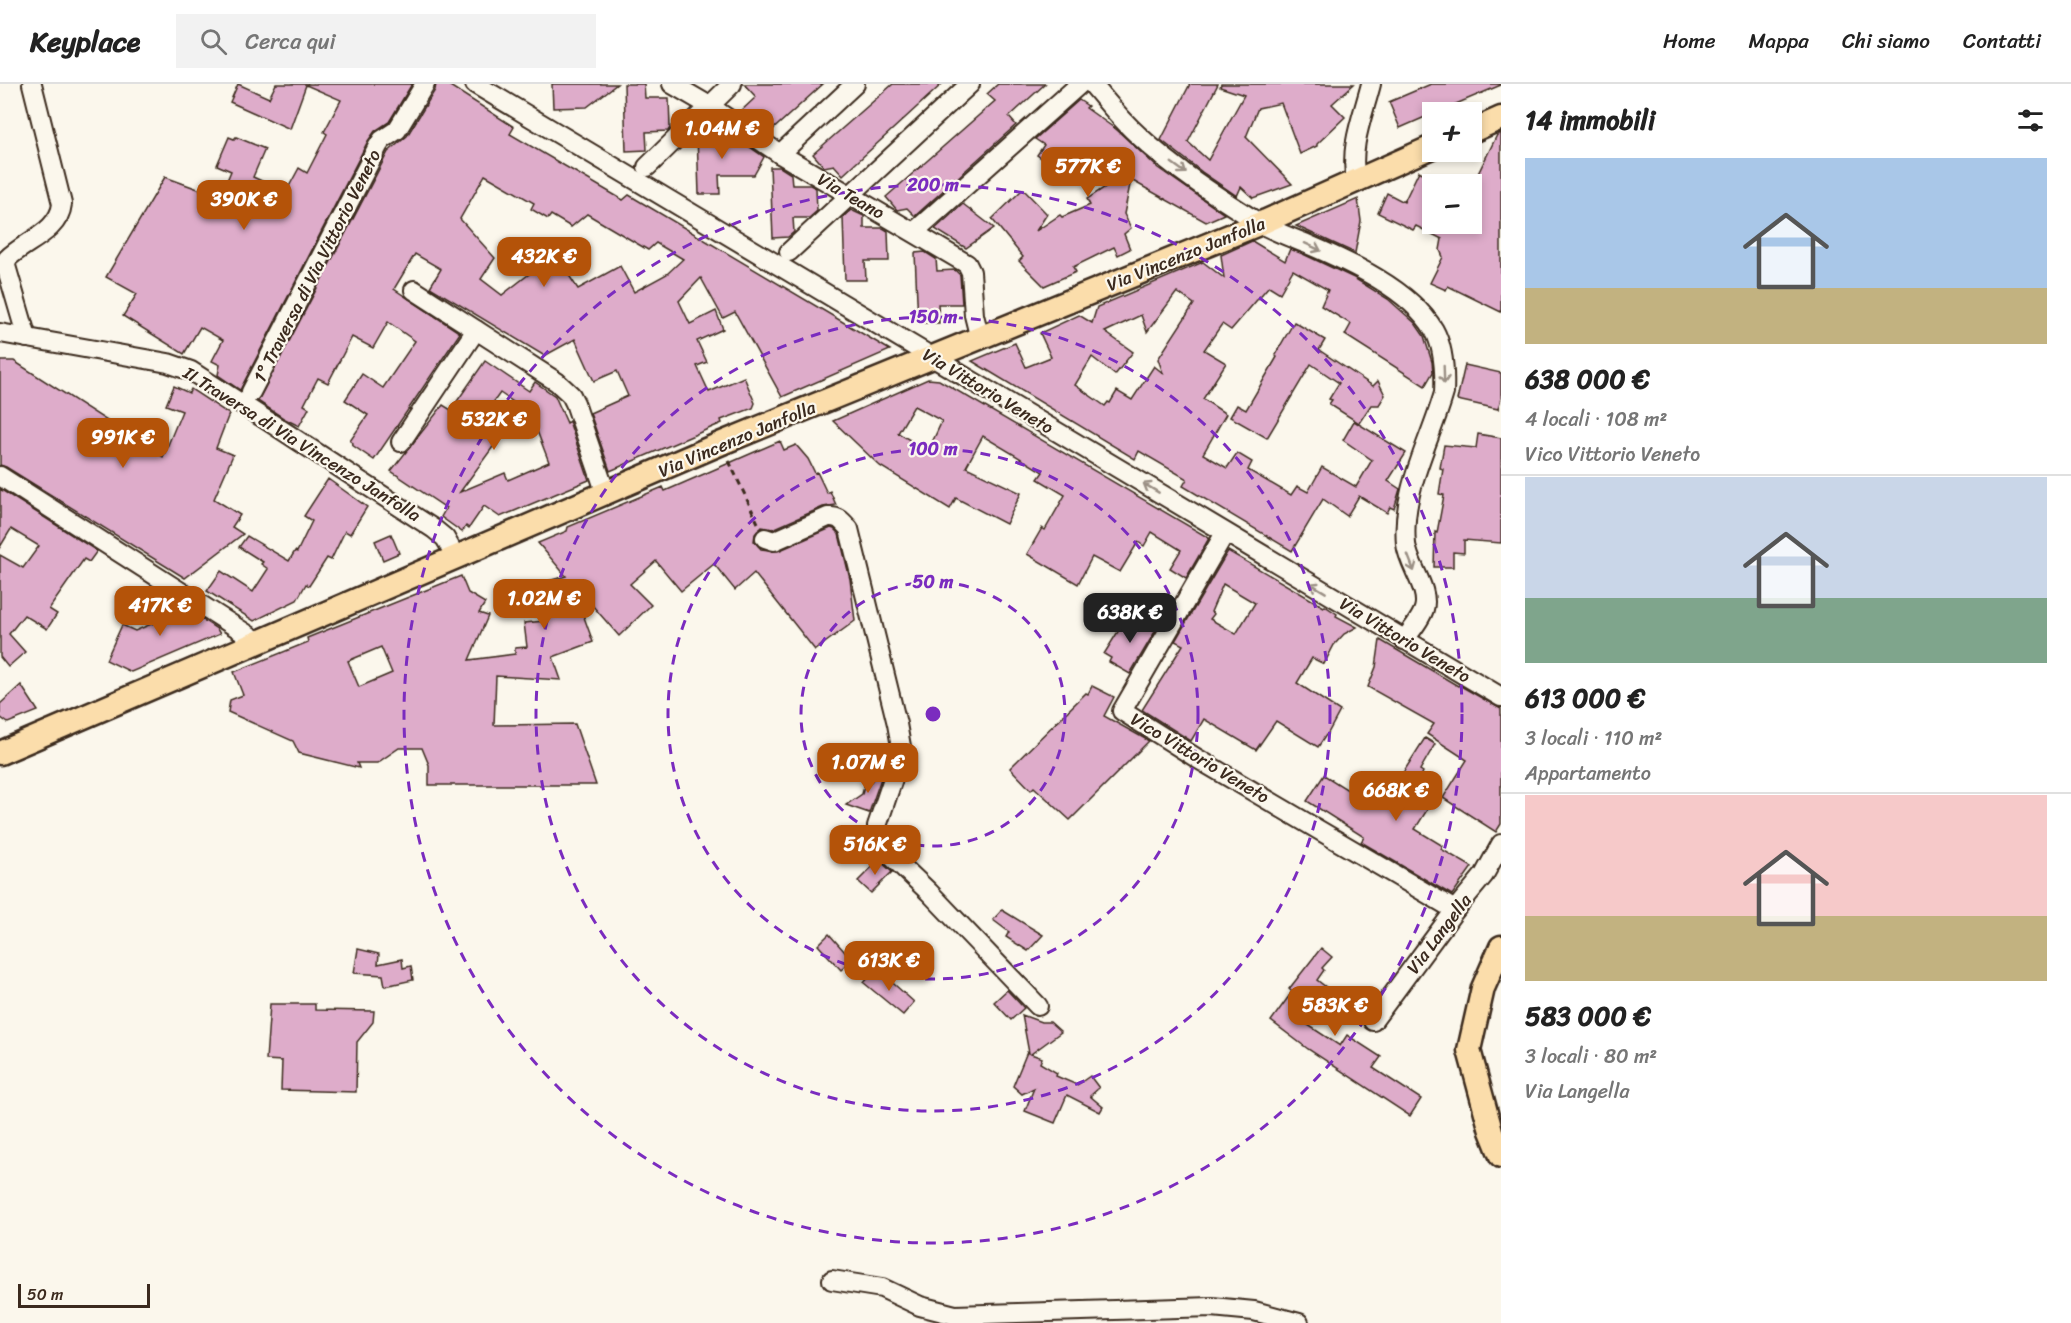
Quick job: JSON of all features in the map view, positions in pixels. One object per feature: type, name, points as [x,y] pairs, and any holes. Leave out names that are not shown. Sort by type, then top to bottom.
[{"type":"main road","points":[[1482,126],[1501,118]]},
{"type":"main road","name":"Via Vincenzo Janfolla","points":[[0,753],[722,443],[1260,224],[1422,151]]},
{"type":"main road","name":"Via Vincenzo Janfolla","points":[[0,741],[43,734]]},
{"type":"main road","points":[[1501,947],[1483,988],[1469,1050],[1491,1131],[1501,1156]]},
{"type":"street","points":[[27,338],[6,262],[9,257],[57,220],[62,204],[32,84]]},
{"type":"street","name":"1° Traversa di Via Vittorio Veneto","points":[[251,392],[378,146],[382,140],[397,130],[425,84]]},
{"type":"street","name":"Via Vittorio Veneto","points":[[476,84],[1501,697]]},
{"type":"street","name":"Via Teano","points":[[672,84],[708,105],[780,154],[969,266],[974,315],[980,339]]},
{"type":"street","points":[[647,167],[732,84]]},
{"type":"street","points":[[780,154],[855,84]]},
{"type":"street","points":[[789,252],[970,84]]},
{"type":"street","points":[[914,232],[1080,84]]},
{"type":"street","points":[[1092,84],[1121,120],[1155,150],[1260,224],[1313,247],[1382,282],[1401,295],[1425,318],[1435,332],[1442,353],[1445,374],[1444,393],[1406,509],[1406,543],[1409,560],[1426,596],[1424,610],[1404,640]]},
{"type":"street","points":[[1356,180],[1353,160],[1355,145],[1370,88],[1388,84]]},
{"type":"street","points":[[414,290],[557,382],[571,395],[606,494]]},
{"type":"street","points":[[401,442],[476,330]]},
{"type":"street","name":"II Traversa di Via Vincenzo Janfolla","points":[[0,333],[168,363],[191,371],[435,529],[445,538],[456,556]]},
{"type":"street","points":[[0,476],[259,642]]},
{"type":"street","points":[[765,538],[774,541],[834,516],[849,529],[902,752],[877,826],[885,850],[929,892],[1038,1006]]},
{"type":"street","name":"Vico Vittorio Veneto","points":[[1225,533],[1122,711],[1198,759],[1455,910]]},
{"type":"street","name":"Via Langella","points":[[1373,1021],[1455,910],[1484,875],[1501,844]]},
{"type":"street","points":[[832,1280],[882,1288],[920,1306],[955,1315],[1212,1307],[1254,1311],[1299,1323]]},
{"type":"path","points":[[722,443],[765,538]]},
{"type":"building","points":[[238,84],[269,98],[276,84],[412,84],[389,122],[375,131],[368,141],[240,390],[218,375],[220,365],[212,361],[223,340],[200,327],[184,354],[123,316],[137,294],[106,277],[165,177],[220,197],[231,171],[217,165],[229,137],[234,139],[236,137],[265,149],[253,177],[286,192],[299,168],[307,173],[327,134],[324,132],[341,100],[306,85],[290,129],[230,102]]},
{"type":"building","points":[[436,84],[447,84],[514,127],[510,134],[623,200],[629,195],[890,350],[782,397],[735,312],[723,318],[701,278],[679,301],[690,324],[716,311],[723,329],[697,341],[707,362],[697,366],[709,392],[744,377],[755,403],[753,408],[721,420],[722,423],[610,471],[590,413],[628,396],[617,371],[594,381],[575,339],[543,355],[430,287],[441,269],[415,254],[394,289],[460,333],[374,460],[352,445],[350,441],[368,415],[345,400],[362,374],[383,388],[415,341],[388,322],[373,348],[352,337],[328,383],[318,378],[304,405],[309,408],[299,426],[285,419],[258,401],[388,152],[407,136],[435,90]],"holes":[[[485,175],[534,203],[531,209],[548,219],[551,215],[571,227],[587,214],[648,250],[656,243],[683,259],[667,274],[634,292],[620,266],[578,289],[555,254],[502,295],[481,279],[495,258],[460,219]]]},
{"type":"building","points":[[552,84],[617,84],[587,107],[553,108]]},
{"type":"building","points":[[624,84],[644,84],[645,98],[669,98],[670,128],[668,131],[646,132],[647,150],[626,151]]},
{"type":"building","points":[[744,84],[823,84],[769,133],[741,111],[756,97]]},
{"type":"building","points":[[893,84],[942,84],[843,175],[834,165],[824,167],[813,154]]},
{"type":"building","points":[[998,84],[1045,84],[1009,117],[1016,125],[915,216],[907,208],[897,210],[886,197],[995,101],[987,94]]},
{"type":"building","points":[[1190,84],[1218,84],[1188,142],[1208,160],[1244,95],[1220,87],[1221,84],[1354,84],[1332,104],[1345,117],[1317,146],[1300,154],[1281,103],[1258,108],[1246,137],[1292,184],[1253,198],[1241,187],[1237,196],[1161,140]]},
{"type":"building","points":[[1431,84],[1501,84],[1461,102],[1422,102],[1422,118],[1400,128],[1389,102]]},
{"type":"building","points":[[1079,100],[1088,106],[1086,108],[1117,130],[1158,168],[1224,214],[1206,222],[1131,180],[1124,214],[1131,228],[1124,234],[1130,249],[1118,255],[1114,247],[1073,267],[1076,272],[1044,286],[1019,261],[1023,257],[992,219],[1023,189],[1047,214],[1036,231],[1060,215],[1062,217],[1090,205],[1087,199],[1119,178],[1086,155],[1071,178],[1037,155],[1044,145],[1035,139]]},
{"type":"building","points":[[708,123],[717,125],[718,142],[741,141],[764,157],[754,175],[719,175],[720,194],[699,194],[697,134]]},
{"type":"building","points":[[1501,133],[1501,312],[1448,286],[1446,290],[1430,283],[1443,257],[1440,250],[1442,239],[1432,234],[1482,234],[1482,174],[1478,174],[1497,135]]},
{"type":"building","points":[[770,167],[780,167],[791,174],[792,185],[810,185],[816,188],[817,211],[809,218],[793,218],[794,232],[788,237],[773,238]]},
{"type":"building","points":[[1419,171],[1425,174],[1422,174],[1422,229],[1416,226],[1413,230],[1378,213],[1387,193],[1404,202]]},
{"type":"building","points":[[1358,199],[1361,221],[1355,253],[1296,226]]},
{"type":"building","points":[[963,204],[994,228],[966,248],[935,229]]},
{"type":"building","points":[[851,210],[864,216],[864,228],[883,228],[888,231],[889,261],[865,261],[866,280],[845,280],[843,217]]},
{"type":"building","points":[[1252,241],[1285,261],[1290,249],[1354,278],[1388,299],[1415,323],[1424,336],[1433,372],[1425,386],[1345,335],[1351,324],[1321,306],[1328,290],[1293,270],[1280,293],[1269,286],[1231,330],[1222,324],[1204,350],[1226,363],[1203,399],[1226,414],[1203,454],[1227,468],[1237,453],[1252,462],[1248,470],[1291,495],[1297,486],[1308,492],[1322,467],[1356,487],[1372,460],[1343,440],[1354,421],[1406,453],[1388,481],[1400,489],[1394,509],[1390,507],[1387,513],[1359,496],[1347,516],[1323,499],[1292,551],[1183,486],[1187,479],[1139,451],[1135,459],[972,361],[1015,343],[1026,367],[1051,357],[1040,333],[1079,315],[1092,323],[1097,307],[1203,262],[1224,278],[1221,255]],"holes":[[[1177,292],[1194,304],[1158,359],[1163,373],[1154,366],[1132,400],[1117,391],[1110,403],[1108,402],[1105,406],[1075,385],[1092,357],[1115,375],[1133,352],[1105,332],[1141,315],[1147,332]]]},
{"type":"building","points":[[925,252],[936,259],[937,271],[955,270],[960,275],[962,304],[938,304],[939,323],[918,323],[915,253]]},
{"type":"building","points":[[1294,322],[1325,340],[1319,350],[1373,386],[1378,381],[1385,395],[1379,405],[1371,405],[1359,423],[1329,404],[1332,400],[1329,399],[1339,383],[1311,364],[1267,438],[1230,417],[1237,405],[1246,410],[1277,357],[1275,355]]},
{"type":"building","points":[[0,361],[14,361],[163,457],[182,411],[166,405],[174,386],[189,393],[191,389],[229,414],[216,448],[233,455],[214,499],[240,515],[232,527],[243,534],[185,578],[0,465]]},
{"type":"building","points":[[485,361],[529,391],[535,382],[555,396],[567,423],[569,421],[589,480],[500,517],[484,506],[469,528],[466,526],[462,532],[441,517],[446,508],[391,471],[443,405],[451,410]],"holes":[[[500,393],[516,404],[527,435],[537,431],[549,462],[508,480],[505,473],[460,492],[501,436],[480,421]]]},
{"type":"building","points":[[1465,365],[1501,373],[1501,398],[1498,409],[1457,400]]},
{"type":"building","points":[[928,379],[939,380],[1209,538],[1186,578],[1170,568],[1181,550],[1152,532],[1144,546],[1138,542],[1120,572],[1092,557],[1078,584],[1027,554],[1042,528],[1045,530],[1065,495],[1038,479],[1043,472],[983,436],[966,467],[1021,493],[1006,524],[956,498],[950,509],[880,466],[833,421]],"holes":[[[914,406],[942,421],[928,451],[898,433]]]},
{"type":"building","points":[[1478,434],[1501,438],[1501,543],[1464,540],[1464,553],[1453,552],[1453,567],[1434,567],[1435,532],[1437,533],[1444,495],[1439,494],[1444,445],[1476,448]]},
{"type":"building","points":[[780,441],[784,450],[796,445],[808,459],[815,473],[817,472],[827,493],[830,491],[836,505],[823,507],[773,529],[762,527],[755,534],[754,541],[761,549],[778,551],[831,528],[834,529],[839,534],[850,579],[855,621],[815,650],[754,573],[735,590],[714,564],[681,591],[656,561],[630,584],[651,605],[619,636],[571,581],[593,642],[553,657],[561,680],[496,676],[494,725],[575,724],[596,785],[429,785],[429,765],[422,748],[399,748],[377,763],[357,763],[359,768],[299,753],[293,741],[228,712],[230,700],[243,695],[234,672],[308,642],[307,638],[461,576],[468,593],[485,603],[479,613],[488,616],[469,660],[515,654],[515,648],[527,647],[524,623],[544,621],[537,584],[566,576],[538,543],[567,531],[568,527],[663,487],[665,491]],"holes":[[[381,647],[392,673],[359,687],[348,661]]]},
{"type":"building","points":[[328,479],[367,507],[350,534],[345,531],[331,560],[327,558],[309,586],[306,584],[297,600],[254,621],[207,591],[221,571],[253,592],[268,569],[261,564],[263,562],[239,547],[247,536],[289,561],[295,551],[297,552],[312,521],[304,516]]},
{"type":"building","points":[[0,489],[97,551],[89,562],[84,559],[49,609],[57,614],[47,629],[24,615],[9,634],[25,652],[8,667],[0,657],[0,555],[23,568],[39,546],[11,529],[0,547]]},
{"type":"building","points":[[391,534],[399,553],[383,560],[375,541]]},
{"type":"building","points":[[1228,551],[1325,606],[1337,614],[1336,616],[1357,627],[1344,634],[1334,645],[1324,664],[1312,658],[1297,683],[1340,711],[1318,747],[1276,721],[1256,750],[1204,719],[1191,741],[1142,710],[1183,645],[1175,641]],"holes":[[[1223,584],[1255,603],[1236,634],[1210,619],[1214,614],[1211,612]]]},
{"type":"building","points":[[156,589],[217,629],[220,634],[131,672],[106,660],[122,625],[135,631],[175,614],[147,594]]},
{"type":"building","points":[[1129,614],[1156,630],[1130,674],[1109,662],[1111,658],[1104,654]]},
{"type":"building","points":[[1380,640],[1501,709],[1501,824],[1496,832],[1443,798],[1467,760],[1427,734],[1434,724],[1368,687],[1376,667]]},
{"type":"building","points":[[21,685],[38,711],[8,723],[0,717],[0,704]]},
{"type":"building","points":[[1092,686],[1114,697],[1104,716],[1149,741],[1070,820],[1034,787],[1031,790],[1010,768],[1086,693],[1088,694]]},
{"type":"building","points":[[1425,738],[1435,744],[1420,770],[1423,772],[1420,779],[1439,791],[1415,829],[1443,846],[1441,849],[1472,867],[1452,895],[1361,842],[1364,837],[1307,801],[1324,775],[1367,802],[1382,779],[1394,787]]},
{"type":"building","points":[[887,761],[869,813],[846,805],[862,794],[865,783],[869,784]]},
{"type":"building","points":[[879,860],[892,872],[871,893],[858,881]]},
{"type":"building","points":[[1002,910],[1043,935],[1028,951],[1006,937],[1009,932],[993,920]]},
{"type":"building","points":[[829,934],[852,960],[841,970],[818,945]]},
{"type":"building","points":[[1321,948],[1332,957],[1322,968],[1324,970],[1317,980],[1335,994],[1308,1025],[1340,1046],[1347,1035],[1381,1057],[1373,1068],[1421,1099],[1410,1116],[1308,1049],[1271,1021],[1292,992],[1289,989]]},
{"type":"building","points":[[358,949],[379,954],[378,964],[402,959],[403,968],[411,966],[413,980],[385,986],[383,975],[354,973]]},
{"type":"building","points":[[876,968],[914,1002],[903,1015],[864,983]]},
{"type":"building","points":[[1007,990],[1024,1008],[1011,1020],[994,1002]]},
{"type":"building","points":[[270,1004],[315,1004],[315,1010],[374,1011],[373,1022],[357,1042],[356,1092],[281,1090],[282,1061],[266,1060]]},
{"type":"building","points":[[1022,1015],[1041,1022],[1050,1022],[1061,1032],[1031,1054],[1042,1058],[1040,1063],[1057,1073],[1056,1076],[1077,1085],[1090,1076],[1099,1088],[1090,1096],[1103,1107],[1100,1112],[1067,1095],[1055,1123],[1025,1111],[1034,1088],[1022,1094],[1013,1086],[1027,1052],[1029,1053]]}]
